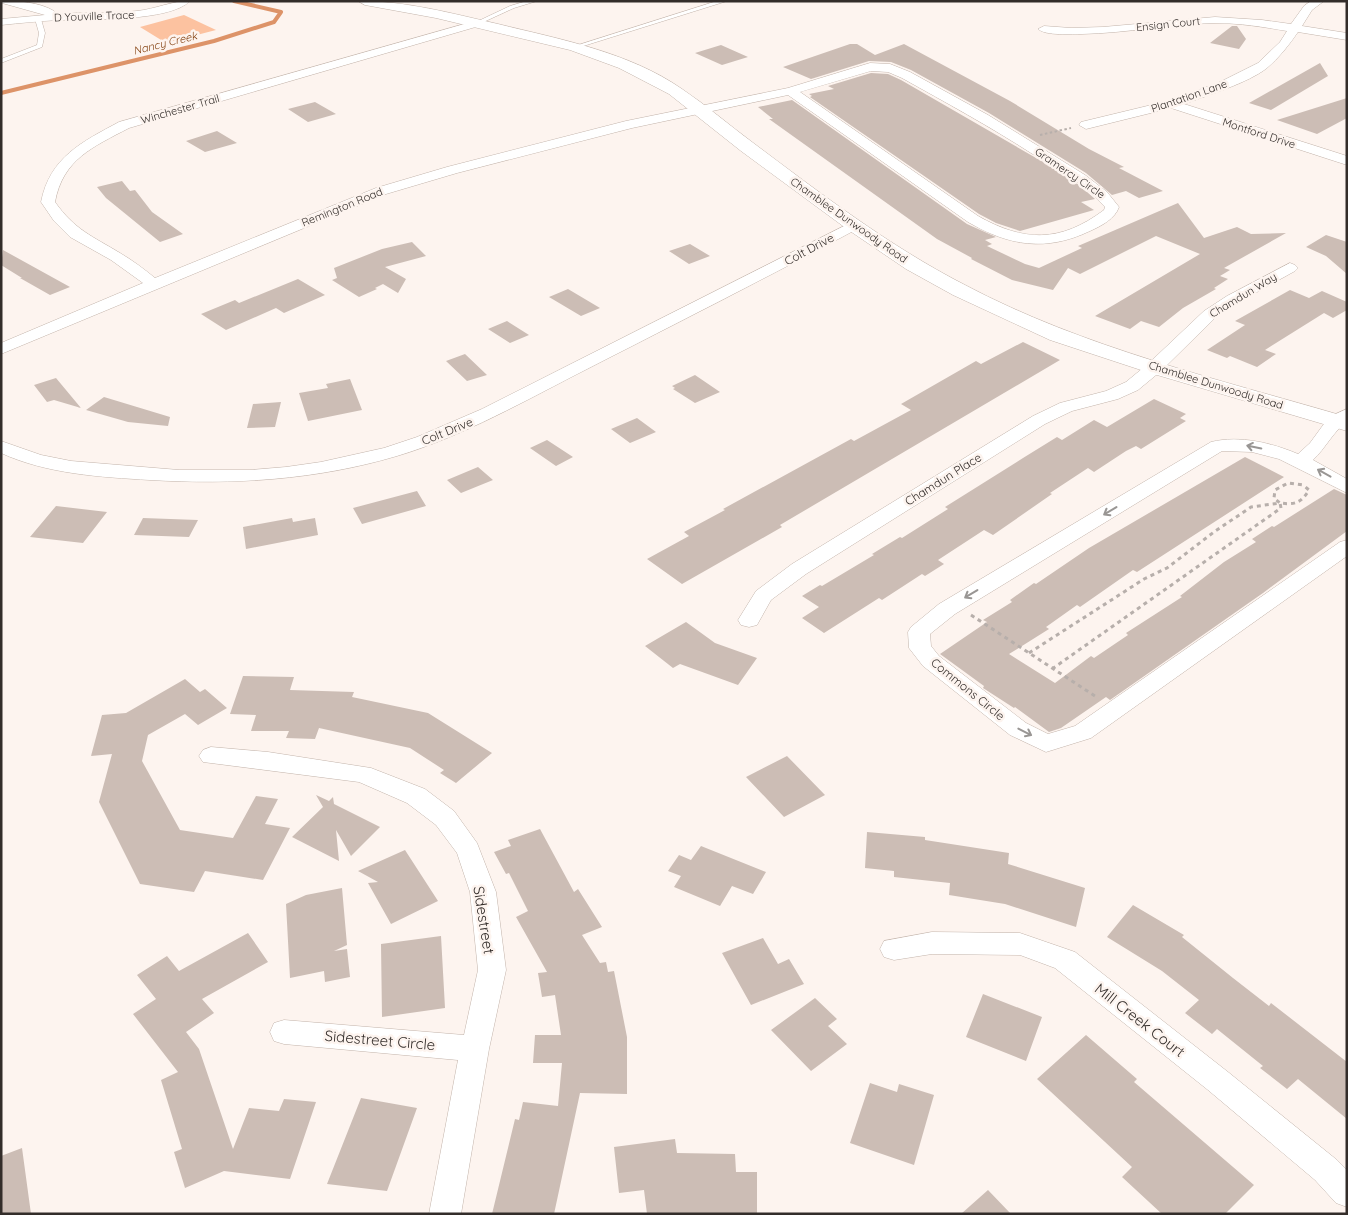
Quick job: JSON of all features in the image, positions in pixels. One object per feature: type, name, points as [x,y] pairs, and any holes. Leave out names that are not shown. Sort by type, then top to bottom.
[{"type":"street","points":[[6,1],[45,10],[56,17]]},
{"type":"street","name":"D Youville Trace","points":[[1,22],[56,17],[130,16],[172,7],[185,1]]},
{"type":"street","name":"Chamblee Dunwoody Road","points":[[365,1],[575,47],[625,66],[675,91],[854,225],[913,265],[960,291],[1058,335],[1155,367],[1343,420]]},
{"type":"street","name":"Plantation Lane","points":[[1086,126],[1172,104],[1222,86],[1262,66],[1284,44],[1308,8],[1319,1]]},
{"type":"street","name":"Ensign Court","points":[[1044,29],[1071,31],[1103,30],[1215,20],[1262,23],[1347,37]]},
{"type":"street","name":"Winchester Trail","points":[[154,284],[116,257],[75,234],[58,218],[48,202],[52,184],[58,172],[73,157],[124,125],[475,24]]},
{"type":"street","name":"Gramercy Circle","points":[[697,109],[790,91],[861,69],[881,65],[906,75],[1019,140],[1080,178],[1118,207],[1081,231],[1031,242],[1006,235],[974,219],[790,91]]},
{"type":"street","name":"Montford Drive","points":[[1172,104],[1347,161]]},
{"type":"street","name":"Remington Road","points":[[1,350],[154,284],[381,191],[461,167],[697,109]]},
{"type":"street","points":[[1332,157],[1347,148]]},
{"type":"street","name":"Colt Drive","points":[[1,446],[30,457],[78,468],[194,478],[286,473],[383,454],[423,441],[517,400],[572,369],[720,296],[854,225]]},
{"type":"street","name":"Chamdun Way","points":[[1155,367],[1210,314],[1233,299],[1290,268]]},
{"type":"street","name":"Chamdun Place","points":[[749,620],[759,602],[774,587],[984,453],[1039,420],[1066,407],[1112,395],[1132,386],[1155,367]]},
{"type":"street","points":[[1304,470],[1317,447],[1343,420]]},
{"type":"street","name":"Commons Circle","points":[[1347,487],[1324,473],[1304,470],[1249,446],[1235,443],[1218,446],[947,608],[919,632],[920,648],[931,661],[1018,729],[1046,743],[1083,732],[1347,546]]},
{"type":"street","name":"Sidestreet","points":[[211,756],[278,762],[362,774],[416,796],[445,818],[468,850],[483,892],[492,970],[475,1049],[445,1214]]},
{"type":"street","name":"Mill Creek Court","points":[[894,949],[932,943],[1020,944],[1065,960],[1234,1094],[1326,1170],[1347,1192]]},
{"type":"street","name":"Sidestreet Circle","points":[[284,1032],[475,1049]]},
{"type":"lane","points":[[475,24],[512,7],[534,1]]},
{"type":"lane","points":[[575,47],[724,1]]},
{"type":"lane","points":[[1,61],[40,46],[42,33],[38,19]]},
{"type":"path","points":[[1303,485],[1304,470]]},
{"type":"path","points":[[1029,653],[1144,579],[1167,568],[1214,532],[1251,507],[1280,503],[1293,505],[1301,501],[1308,490],[1303,485],[1288,483],[1274,490],[1274,498],[1280,503],[1281,508],[1052,669]]},
{"type":"path","points":[[967,612],[1115,710]]},
{"type":"shaded area","points":[[184,15],[216,30],[166,43],[140,27]]},
{"type":"building","points":[[1232,26],[1237,26],[1246,39],[1239,49],[1210,43]]},
{"type":"building","points":[[850,44],[857,44],[875,55],[904,44],[1010,101],[1089,149],[1124,167],[1119,168],[1163,191],[1139,198],[1126,191],[1112,195],[1086,173],[989,113],[911,70],[891,62],[869,61],[811,79],[783,67]]},
{"type":"building","points":[[721,45],[748,57],[722,65],[695,53]]},
{"type":"building","points":[[1320,63],[1328,76],[1271,110],[1249,103]]},
{"type":"building","points":[[871,73],[888,74],[901,80],[1050,166],[1079,185],[1095,199],[1081,202],[1094,210],[1020,231],[996,223],[979,214],[810,97],[812,96],[809,94],[834,89],[828,86]]},
{"type":"building","points":[[1347,98],[1347,118],[1317,134],[1277,120]]},
{"type":"building","points":[[792,100],[967,224],[996,237],[985,240],[992,244],[987,246],[1025,264],[1039,268],[1082,248],[1078,246],[1178,203],[1204,238],[1237,227],[1251,234],[1286,233],[1224,268],[1230,270],[1220,276],[1228,279],[1214,288],[1216,289],[1183,308],[1159,327],[1141,321],[1130,329],[1095,316],[1200,254],[1156,236],[1080,274],[1068,268],[1053,290],[1012,280],[937,239],[769,119],[773,119],[758,107]]},
{"type":"building","points":[[315,102],[336,114],[308,122],[288,109]]},
{"type":"building","points":[[217,131],[237,143],[205,152],[186,141]]},
{"type":"building","points":[[122,181],[130,191],[135,190],[152,212],[183,234],[160,242],[106,198],[97,187]]},
{"type":"building","points":[[1326,235],[1347,242],[1347,274],[1326,256],[1306,247]]},
{"type":"building","points":[[412,242],[426,256],[385,267],[406,279],[398,293],[383,284],[375,288],[377,289],[359,297],[332,280],[337,278],[334,268],[382,249]]},
{"type":"building","points":[[690,244],[710,256],[689,264],[669,251]]},
{"type":"building","points":[[3,250],[70,287],[50,295],[1,265]]},
{"type":"building","points":[[298,279],[325,295],[284,313],[276,308],[226,330],[201,314],[235,300],[239,303]]},
{"type":"building","points":[[568,289],[600,308],[581,316],[549,297]]},
{"type":"building","points":[[1290,290],[1309,298],[1322,291],[1347,302],[1347,310],[1333,318],[1324,313],[1265,350],[1276,354],[1257,367],[1230,356],[1227,358],[1207,350],[1245,325],[1235,321]]},
{"type":"building","points":[[507,321],[529,335],[510,343],[488,329]]},
{"type":"building","points":[[1023,342],[1060,360],[780,525],[782,527],[682,584],[647,559],[689,536],[684,532],[725,510],[723,509],[851,439],[854,441],[911,410],[901,404],[976,361],[981,364]]},
{"type":"building","points":[[465,354],[487,375],[467,381],[446,361]]},
{"type":"building","points":[[695,375],[720,392],[695,403],[673,389],[675,388],[672,386]]},
{"type":"building","points":[[56,378],[81,408],[54,400],[47,402],[34,385]]},
{"type":"building","points":[[350,379],[362,410],[308,421],[299,393],[328,388],[326,384]]},
{"type":"building","points":[[104,397],[170,417],[168,426],[128,422],[86,410]]},
{"type":"building","points":[[1154,399],[1186,414],[1180,418],[1186,421],[1141,449],[1136,446],[1126,451],[1094,472],[1088,468],[993,535],[984,530],[938,560],[944,564],[925,576],[922,574],[882,600],[879,598],[824,633],[802,618],[819,607],[802,596],[874,555],[872,554],[900,537],[902,538],[948,509],[945,507],[1023,458],[1057,437],[1062,440],[1094,420],[1107,427]]},
{"type":"building","points":[[281,402],[275,427],[247,428],[253,404]]},
{"type":"building","points":[[637,418],[656,432],[630,443],[611,429]]},
{"type":"building","points":[[547,440],[573,457],[556,466],[530,448]]},
{"type":"building","points":[[1245,457],[1284,477],[1137,572],[1133,570],[1080,607],[1077,605],[1046,627],[1049,629],[1009,654],[1055,683],[1091,656],[1094,658],[1128,635],[1126,633],[1182,597],[1180,596],[1224,562],[1256,542],[1252,539],[1334,489],[1347,495],[1347,531],[1263,593],[1110,700],[1106,697],[1061,728],[1049,732],[1015,707],[983,688],[984,686],[940,654],[987,622],[983,620],[1012,602],[1010,600],[1034,583],[1036,584],[1089,548]]},
{"type":"building","points":[[478,467],[493,480],[461,493],[447,480]]},
{"type":"building","points":[[417,491],[426,506],[362,524],[353,508]]},
{"type":"building","points":[[56,506],[107,512],[83,543],[30,537]]},
{"type":"building","points":[[143,518],[198,520],[189,537],[134,535]]},
{"type":"building","points":[[292,518],[293,522],[315,518],[318,535],[246,549],[243,527]]},
{"type":"building","points":[[686,622],[715,643],[757,658],[738,685],[680,664],[673,668],[645,646]]},
{"type":"building","points":[[243,676],[294,677],[290,690],[354,692],[352,697],[428,713],[492,753],[456,783],[440,773],[444,770],[410,748],[319,728],[315,739],[286,738],[289,731],[251,731],[256,715],[230,714]]},
{"type":"building","points":[[185,679],[200,692],[205,689],[227,708],[198,725],[185,714],[148,735],[142,761],[180,830],[233,838],[256,796],[278,799],[265,824],[290,828],[263,880],[205,871],[194,892],[140,884],[99,802],[112,754],[91,756],[102,715],[126,713]]},
{"type":"building","points":[[787,756],[825,795],[784,817],[746,777]]},
{"type":"building","points":[[316,795],[329,801],[333,797],[334,804],[380,827],[351,856],[336,830],[339,861],[292,837],[323,807]]},
{"type":"building","points":[[540,829],[574,892],[578,889],[602,927],[582,935],[600,963],[606,962],[608,972],[614,971],[627,1037],[627,1094],[580,1093],[554,1214],[492,1214],[515,1119],[519,1120],[523,1102],[558,1106],[562,1063],[533,1063],[535,1035],[561,1035],[555,995],[542,997],[538,973],[547,972],[516,917],[528,911],[509,873],[506,874],[494,852],[511,846],[508,840]]},
{"type":"building","points":[[867,832],[925,837],[925,840],[1009,853],[1008,864],[1085,888],[1076,927],[1005,904],[949,895],[950,883],[894,877],[894,871],[865,868]]},
{"type":"building","points":[[701,846],[766,872],[753,894],[732,886],[720,906],[674,887],[681,876],[668,871],[679,855],[691,860]]},
{"type":"building","points":[[405,850],[438,901],[391,924],[368,883],[378,882],[358,871]]},
{"type":"building","points":[[342,888],[347,945],[334,951],[347,949],[350,977],[325,982],[324,971],[290,978],[286,904],[306,895]]},
{"type":"building","points":[[1133,905],[1184,935],[1182,937],[1233,978],[1269,1006],[1271,1003],[1347,1062],[1347,1119],[1298,1079],[1287,1089],[1260,1068],[1263,1066],[1217,1029],[1212,1034],[1185,1013],[1199,1000],[1162,971],[1107,937]]},
{"type":"building","points":[[248,933],[268,962],[202,999],[214,1013],[186,1032],[199,1049],[233,1149],[249,1108],[279,1111],[284,1099],[316,1102],[290,1179],[224,1171],[185,1188],[174,1152],[182,1149],[161,1080],[178,1072],[133,1014],[156,999],[137,975],[167,956],[179,971]]},
{"type":"building","points":[[441,936],[445,1008],[382,1017],[381,944]]},
{"type":"building","points":[[763,938],[778,964],[789,959],[804,984],[751,1005],[722,953]]},
{"type":"building","points":[[983,994],[1042,1017],[1026,1061],[966,1037]]},
{"type":"building","points":[[815,998],[837,1019],[828,1026],[847,1044],[811,1071],[771,1030]]},
{"type":"building","points":[[1086,1035],[1137,1079],[1134,1082],[1254,1185],[1225,1214],[1162,1214],[1122,1177],[1132,1167],[1037,1079]]},
{"type":"building","points":[[870,1083],[897,1092],[899,1084],[934,1095],[914,1165],[850,1143]]},
{"type":"building","points":[[361,1098],[417,1108],[387,1191],[327,1184]]},
{"type":"building","points":[[675,1139],[677,1153],[735,1154],[736,1172],[757,1172],[757,1214],[647,1214],[644,1190],[619,1193],[614,1147]]},
{"type":"building","points":[[22,1148],[31,1214],[1,1214],[1,1156]]},
{"type":"building","points":[[988,1190],[1011,1214],[961,1214]]},
{"type":"waterway","name":"Nancy Creek","points":[[1,93],[214,41],[274,22],[281,12],[234,1]]}]
